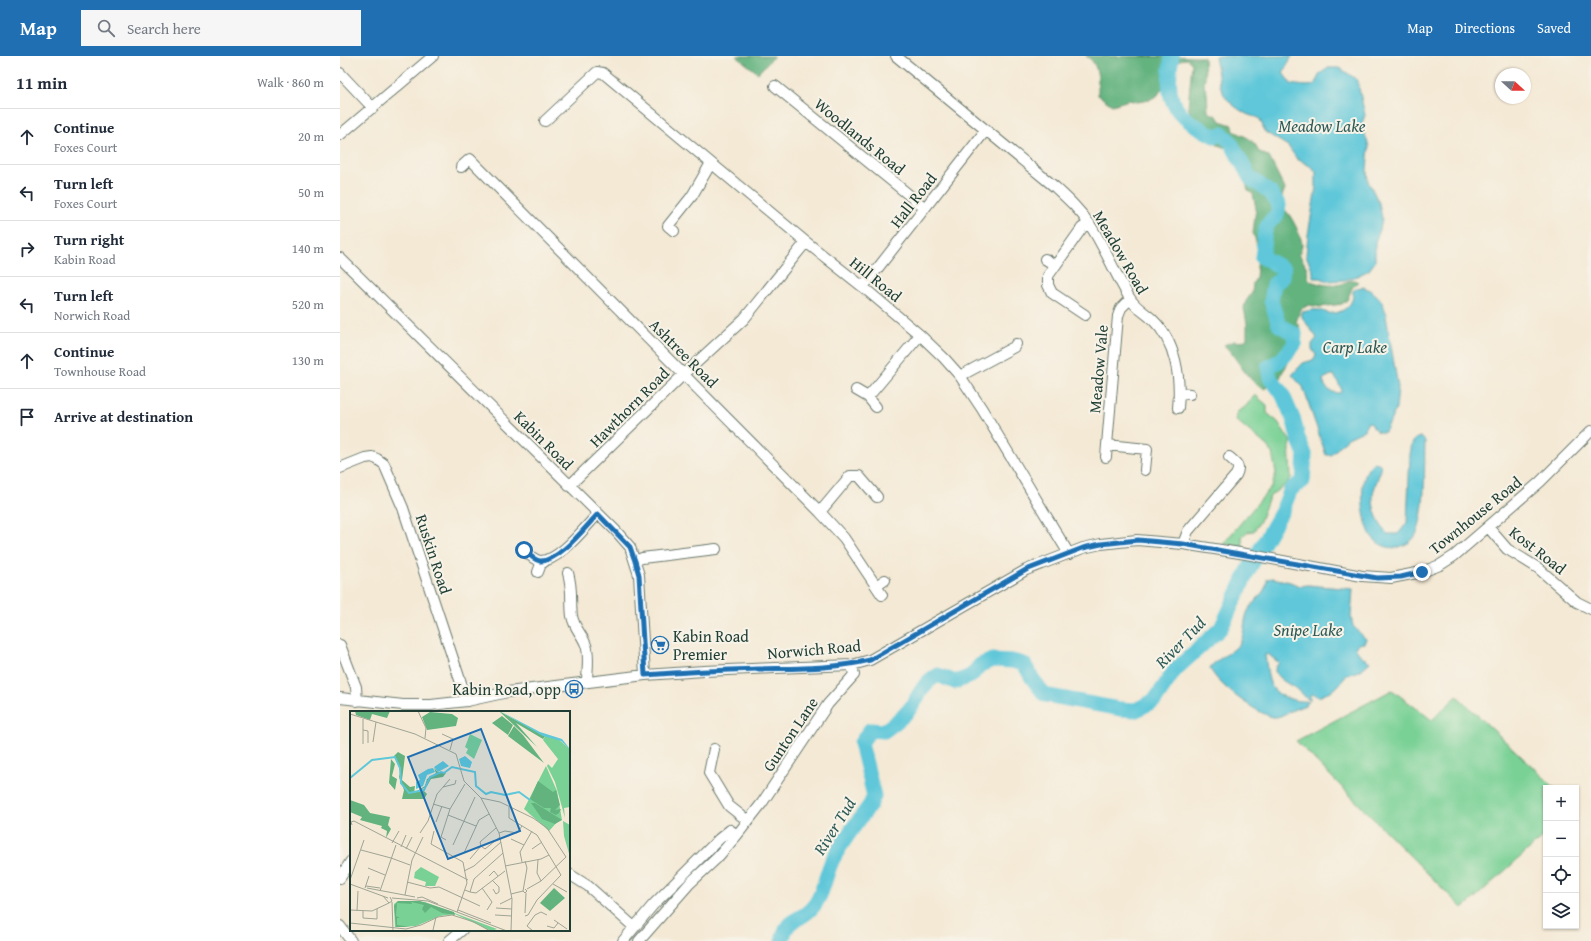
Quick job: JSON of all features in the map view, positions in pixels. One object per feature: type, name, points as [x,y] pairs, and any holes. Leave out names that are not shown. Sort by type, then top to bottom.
[{"type":"street","points":[[340,135],[433,56]]},
{"type":"street","name":"Meadow Road","points":[[896,56],[1073,203],[1089,223],[1130,299],[1137,308],[1153,320],[1166,338],[1176,363],[1180,393],[1178,408]]},
{"type":"street","name":"Hill Road","points":[[546,115],[597,72],[612,74],[711,163],[920,335],[960,376],[1069,554]]},
{"type":"street","points":[[340,73],[373,108]]},
{"type":"street","name":"Woodlands Road","points":[[775,86],[925,208]]},
{"type":"street","name":"Hall Road","points":[[863,287],[986,130]]},
{"type":"street","name":"Ashtree Road","points":[[461,167],[470,159],[820,512],[844,538],[882,595]]},
{"type":"street","points":[[674,231],[668,226],[692,196],[711,163]]},
{"type":"street","points":[[1085,314],[1052,293],[1048,285],[1048,276],[1082,228],[1089,223]]},
{"type":"street","name":"Hawthorn Road","points":[[569,486],[683,375],[744,319],[806,242]]},
{"type":"street","name":"Kabin Road","points":[[346,259],[630,547],[639,575],[645,675]]},
{"type":"street","points":[[1046,259],[1055,265]]},
{"type":"street","name":"Meadow Vale","points":[[1106,457],[1118,316],[1121,308],[1130,299]]},
{"type":"street","points":[[868,397],[920,335]]},
{"type":"street","points":[[960,376],[1014,347],[1016,344]]},
{"type":"street","points":[[856,390],[868,397],[876,407]]},
{"type":"street","points":[[1180,393],[1190,394]]},
{"type":"street","name":"Townhouse Road","points":[[1263,557],[1362,576],[1391,578],[1422,572],[1440,565],[1454,556],[1540,482],[1591,431]]},
{"type":"street","points":[[1107,446],[1152,450],[1145,470]]},
{"type":"street","name":"Ruskin Road","points":[[340,468],[365,458],[372,457],[384,464],[403,508],[467,701]]},
{"type":"street","points":[[1183,544],[1188,531],[1239,470],[1238,464],[1229,457]]},
{"type":"street","points":[[820,512],[850,476],[859,476],[878,497]]},
{"type":"street","points":[[538,572],[541,564],[566,547],[598,514]]},
{"type":"street","name":"Kost Road","points":[[1488,527],[1507,549],[1538,568],[1577,602],[1591,609]]},
{"type":"street","name":"Norwich Road","points":[[340,698],[404,709],[467,701],[508,692],[645,675],[852,665],[870,660],[1026,570],[1083,548],[1101,544],[1138,540],[1183,544],[1263,557]]},
{"type":"street","points":[[635,561],[642,558],[716,549]]},
{"type":"street","points":[[524,550],[540,561],[548,559]]},
{"type":"street","points":[[568,573],[572,588],[572,614],[574,624],[586,645],[587,650],[587,682]]},
{"type":"street","points":[[876,586],[885,580]]},
{"type":"street","points":[[340,645],[356,687],[357,701]]},
{"type":"street","name":"Gunton Lane","points":[[639,941],[690,883],[717,858],[738,835],[762,803],[828,704],[854,675],[852,665]]},
{"type":"street","points":[[714,749],[709,773],[729,806],[748,821]]},
{"type":"street","points":[[623,941],[675,881],[719,839],[730,830],[738,835]]},
{"type":"street","points":[[340,878],[350,863]]},
{"type":"street","points":[[570,875],[588,886],[634,927]]},
{"type":"street","points":[[340,926],[351,941]]},
{"type":"street","points":[[449,941],[461,931]]},
{"type":"green space","points":[[736,56],[774,56],[758,73]]},
{"type":"green space","points":[[1086,56],[1204,57],[1204,86],[1207,93],[1208,112],[1217,116],[1220,121],[1232,125],[1234,131],[1248,138],[1255,144],[1258,151],[1269,157],[1285,189],[1282,196],[1284,209],[1293,220],[1302,241],[1299,254],[1306,266],[1309,280],[1319,284],[1330,285],[1340,285],[1350,280],[1355,280],[1358,282],[1353,286],[1347,300],[1342,304],[1320,307],[1309,305],[1301,309],[1296,322],[1299,325],[1301,339],[1294,348],[1280,379],[1264,389],[1252,381],[1224,345],[1234,341],[1241,342],[1247,339],[1247,324],[1244,308],[1246,301],[1252,293],[1253,283],[1256,278],[1258,255],[1253,233],[1256,208],[1253,194],[1248,190],[1245,180],[1245,163],[1240,153],[1218,145],[1207,138],[1201,137],[1188,107],[1192,64],[1188,59],[1179,60],[1158,95],[1149,100],[1138,102],[1129,100],[1112,105],[1098,95],[1096,68],[1091,59]]},
{"type":"green space","points":[[1255,395],[1267,405],[1267,413],[1278,422],[1291,442],[1291,478],[1285,485],[1271,495],[1254,531],[1247,532],[1242,537],[1243,547],[1223,544],[1272,486],[1276,473],[1272,453],[1267,446],[1236,420],[1237,412],[1245,407]]},
{"type":"green space","points":[[1392,690],[1432,720],[1457,696],[1552,785],[1543,785],[1543,837],[1462,908],[1296,741]]},
{"type":"water","name":"Meadow Lake","points":[[1215,56],[1292,56],[1283,73],[1291,84],[1312,86],[1320,74],[1328,68],[1340,68],[1356,79],[1365,115],[1362,127],[1369,146],[1367,170],[1368,181],[1379,203],[1382,218],[1380,230],[1375,242],[1375,262],[1369,270],[1345,280],[1327,281],[1321,278],[1313,278],[1313,272],[1306,255],[1316,187],[1316,172],[1310,166],[1297,159],[1288,146],[1265,132],[1260,119],[1245,113],[1228,100],[1221,88]]},
{"type":"water","name":"Carp Lake","points":[[1363,287],[1371,291],[1380,299],[1384,306],[1398,387],[1396,409],[1385,432],[1376,430],[1373,428],[1371,423],[1368,422],[1363,431],[1348,438],[1331,455],[1326,455],[1303,387],[1292,375],[1303,363],[1313,360],[1316,355],[1312,349],[1312,344],[1317,338],[1302,317],[1302,312],[1321,310],[1328,313],[1333,313],[1342,311],[1352,301],[1353,291],[1357,288]],"holes":[[[1331,375],[1334,375],[1342,390],[1340,393],[1329,390],[1325,386],[1323,380]]]},
{"type":"water","points":[[1421,437],[1425,441],[1424,484],[1423,506],[1418,530],[1414,538],[1407,544],[1394,548],[1384,546],[1371,536],[1364,515],[1362,495],[1365,475],[1374,462],[1382,466],[1373,495],[1374,507],[1378,519],[1387,534],[1398,534],[1407,523],[1410,454],[1412,444],[1415,439]]},
{"type":"water","name":"Snipe Lake","points":[[1273,578],[1300,586],[1308,585],[1353,589],[1351,617],[1353,626],[1366,639],[1364,643],[1358,644],[1355,648],[1361,656],[1370,662],[1361,670],[1347,675],[1337,687],[1319,697],[1313,694],[1310,695],[1310,700],[1277,675],[1275,672],[1279,663],[1268,654],[1265,655],[1270,684],[1274,689],[1285,697],[1296,701],[1309,702],[1276,717],[1257,710],[1237,697],[1220,682],[1210,668],[1215,662],[1237,647],[1240,643],[1249,609],[1267,585],[1267,579]]},
{"type":"waterway","name":"River Tud","points":[[782,941],[784,933],[790,923],[806,914],[815,904],[832,861],[840,846],[870,805],[874,796],[861,743],[870,730],[884,731],[896,722],[912,706],[927,682],[938,675],[955,682],[971,676],[980,665],[993,660],[1012,661],[1024,664],[1032,678],[1045,695],[1120,709],[1136,710],[1155,700],[1175,670],[1221,628],[1249,569],[1282,511],[1291,489],[1303,481],[1305,454],[1298,438],[1294,421],[1282,393],[1270,378],[1268,367],[1281,360],[1294,345],[1295,334],[1279,325],[1271,301],[1274,284],[1282,278],[1284,269],[1262,257],[1266,229],[1268,224],[1277,215],[1279,205],[1270,192],[1250,178],[1230,141],[1222,134],[1214,136],[1189,121],[1181,114],[1171,96],[1169,85],[1172,56]]},
{"type":"place","name":"Kabin Road Premier","points":[[660,645]]},
{"type":"place","name":"Kabin Road, opp","points":[[574,689]]},
{"type":"route","points":[[524,550],[530,556],[540,561],[548,559],[566,547],[598,514],[614,530],[630,547],[639,575],[645,675],[704,671],[824,667],[852,665],[870,660],[1026,570],[1083,548],[1101,544],[1138,540],[1183,544],[1377,578],[1401,577],[1422,572]]}]
